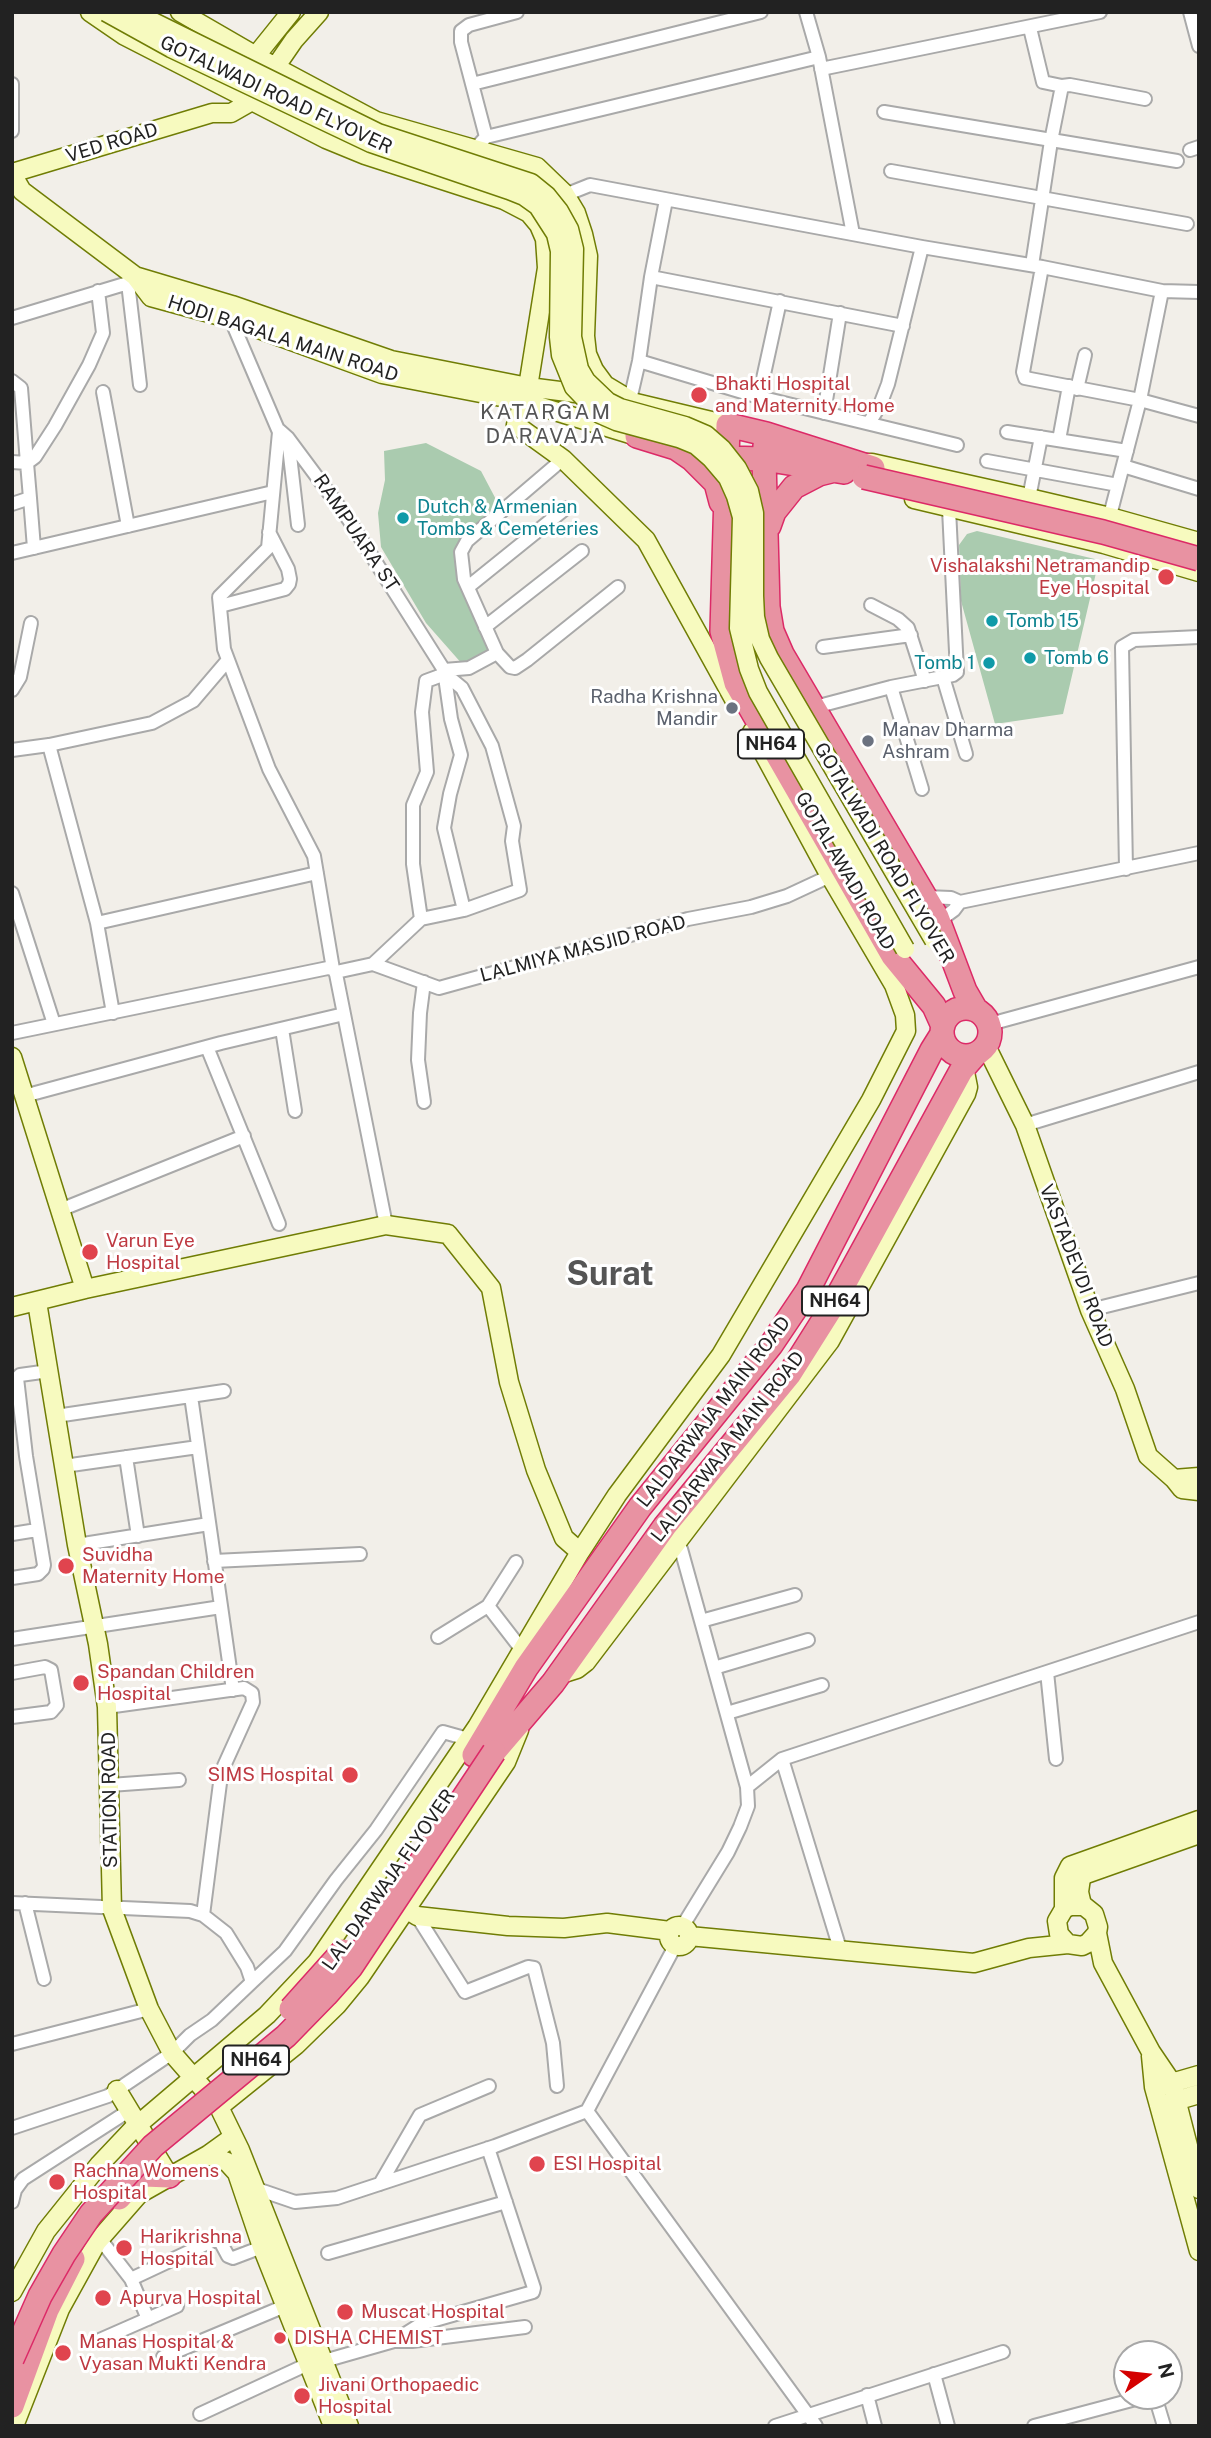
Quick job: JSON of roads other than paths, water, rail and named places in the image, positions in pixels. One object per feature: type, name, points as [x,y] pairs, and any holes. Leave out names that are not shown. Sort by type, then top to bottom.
[{"type":"highway","points":[[728,425],[766,434],[857,470],[1199,559]]},
{"type":"highway","name":"GOTALAWADI ROAD","points":[[728,425],[722,631],[736,683],[893,956],[940,1022]]},
{"type":"highway","name":"NH64","points":[[766,434],[764,459],[768,607],[772,631],[782,654],[926,897],[976,1032]]},
{"type":"highway","points":[[637,436],[676,448],[705,469],[716,483],[726,519]]},
{"type":"highway","points":[[725,457],[857,470],[1107,522],[1199,550]]},
{"type":"highway","points":[[768,554],[769,528],[774,512],[794,486],[805,480],[857,470]]},
{"type":"highway","name":"NH64","points":[[968,1007],[976,1032],[968,1056],[953,1053],[944,1041],[940,1022],[952,1012],[968,1007]]},
{"type":"highway","name":"LALDARWAJA MAIN ROAD","points":[[521,1660],[771,1345],[808,1290],[926,1062],[940,1022]]},
{"type":"highway","name":"LALDARWAJA MAIN ROAD","points":[[524,1717],[671,1534],[789,1375],[830,1310],[976,1032]]},
{"type":"highway","name":"LAL DARWAJA FLYOVER","points":[[12,2359],[40,2296],[91,2214],[153,2146],[286,2036],[351,1967],[479,1749],[521,1660]]},
{"type":"highway","name":"LAL DARWAJA FLYOVER","points":[[12,2325],[29,2286],[55,2241],[111,2169],[144,2137],[274,2026],[344,1951],[479,1749],[524,1717]]},
{"type":"highway","points":[[12,2406],[47,2310],[91,2243],[132,2183],[144,2175],[169,2176]]},
{"type":"street","points":[[90,12],[125,36],[326,139],[365,155],[511,203],[529,213],[545,239],[547,268],[525,394],[516,425],[563,459],[646,540],[830,876],[894,985],[905,1015],[906,1031],[871,1100],[721,1355],[617,1495],[580,1552],[521,1660],[488,1606]]},
{"type":"street","name":"GOTALWADI ROAD FLYOVER","points":[[106,12],[172,48],[371,143],[509,190],[538,205],[556,234],[560,251],[561,355],[574,387],[600,414],[696,445],[728,478],[742,517],[739,628],[748,669],[758,692],[905,949],[940,1022]]},
{"type":"street","name":"GOTALWADI ROAD FLYOVER","points":[[133,12],[378,132],[531,183],[547,196],[569,229],[573,249],[572,337],[579,369],[586,381],[608,402],[706,435],[737,468],[749,491],[754,513],[754,596],[760,639],[769,658],[936,930]]},
{"type":"street","points":[[180,12],[376,121],[473,151],[537,167],[564,193],[576,213],[587,256],[587,354],[605,385],[630,400],[666,200]]},
{"type":"street","points":[[212,113],[290,12]]},
{"type":"street","points":[[252,101],[294,40],[319,12]]},
{"type":"street","points":[[486,137],[461,42],[461,31],[469,24],[517,12]]},
{"type":"street","points":[[472,84],[761,12]]},
{"type":"street","points":[[806,12],[820,63],[853,234]]},
{"type":"street","points":[[473,151],[486,137],[820,63],[1030,28],[1056,17],[1100,12]]},
{"type":"street","points":[[1189,12],[1199,46]]},
{"type":"street","points":[[1030,28],[1042,82],[1145,99]]},
{"type":"street","points":[[12,84],[12,131]]},
{"type":"street","points":[[1062,86],[1043,200],[1024,378],[1140,400],[1199,416]]},
{"type":"street","name":"VED ROAD","points":[[12,174],[212,113],[231,113],[252,101]]},
{"type":"street","points":[[884,113],[1177,161]]},
{"type":"street","points":[[891,171],[1187,224]]},
{"type":"street","name":"HODI BAGALA MAIN ROAD","points":[[12,174],[22,191],[132,280],[391,359],[525,394],[637,436],[725,457]]},
{"type":"street","points":[[533,218],[564,193],[590,185],[1163,291],[1199,292]]},
{"type":"street","points":[[869,423],[888,384],[922,247]]},
{"type":"street","points":[[651,277],[903,326]]},
{"type":"street","points":[[12,318],[132,280],[140,385]]},
{"type":"street","points":[[12,463],[27,463],[35,457],[89,365],[103,333],[98,291]]},
{"type":"street","points":[[1104,544],[1140,400],[1163,291]]},
{"type":"street","points":[[759,397],[780,301]]},
{"type":"street","points":[[230,311],[284,434],[299,525]]},
{"type":"street","points":[[824,413],[840,313]]},
{"type":"street","points":[[1059,440],[1085,355]]},
{"type":"street","points":[[639,361],[759,397],[957,445]]},
{"type":"street","points":[[12,381],[21,388],[34,548]]},
{"type":"street","points":[[103,392],[128,526]]},
{"type":"street","name":"HODI BAGALA MAIN ROAD","points":[[525,394],[630,400],[728,425]]},
{"type":"street","points":[[1007,432],[1127,452]]},
{"type":"street","points":[[284,434],[273,492],[268,548],[219,597],[224,649],[269,769],[314,856],[334,970],[386,1225]]},
{"type":"street","name":"RAMPUARA ST","points":[[284,434],[370,550],[445,672]]},
{"type":"street","points":[[1029,498],[1041,437]]},
{"type":"street","points":[[563,459],[467,541],[461,552],[464,579],[497,653],[510,667],[527,660],[618,587]]},
{"type":"street","points":[[987,461],[1118,485]]},
{"type":"street","points":[[1199,542],[1110,517],[872,463],[857,470],[854,484],[948,509],[1104,544],[1199,572]]},
{"type":"street","points":[[1123,466],[1199,489]]},
{"type":"street","points":[[12,553],[273,492]]},
{"type":"street","points":[[12,504],[30,498]]},
{"type":"street","points":[[468,587],[566,508]]},
{"type":"street","points":[[815,707],[891,687],[953,675],[958,667],[948,509]]},
{"type":"street","points":[[220,606],[285,589],[289,584],[288,569],[269,532]]},
{"type":"street","points":[[485,627],[582,551]]},
{"type":"street","points":[[871,605],[904,623],[911,635],[925,681]]},
{"type":"street","points":[[12,690],[20,677],[31,623]]},
{"type":"street","points":[[823,647],[911,635]]},
{"type":"street","points":[[1126,869],[1122,647],[1134,640],[1199,637]]},
{"type":"street","points":[[421,919],[413,864],[413,806],[427,772],[422,712],[426,681],[445,672],[470,668],[497,653]]},
{"type":"street","points":[[12,750],[152,723],[193,701],[228,660]]},
{"type":"street","points":[[12,1033],[328,968],[334,970],[373,964],[421,919],[464,910],[520,890],[512,841],[514,826],[492,746],[462,688],[445,672]]},
{"type":"street","points":[[445,672],[450,719],[461,755],[444,828],[464,910]]},
{"type":"street","points":[[943,677],[966,754]]},
{"type":"street","points":[[891,687],[922,789]]},
{"type":"street","points":[[49,745],[97,923],[113,1013]]},
{"type":"street","points":[[926,897],[951,898],[960,902],[1199,853]]},
{"type":"street","points":[[97,923],[317,873]]},
{"type":"street","name":"LALMIYA MASJID ROAD","points":[[373,964],[439,988],[662,926],[751,907],[787,896],[830,876]]},
{"type":"street","points":[[12,893],[54,1024]]},
{"type":"street","points":[[936,930],[960,902]]},
{"type":"street","points":[[976,1032],[1199,967]]},
{"type":"street","points":[[424,982],[418,1060],[424,1102]]},
{"type":"street","points":[[24,1096],[344,1014]]},
{"type":"street","points":[[282,1029],[295,1111]]},
{"type":"street","name":"VASTADEVDI ROAD","points":[[976,1032],[1025,1125],[1090,1310],[1125,1389],[1148,1456],[1182,1489],[1199,1491]]},
{"type":"street","points":[[207,1047],[279,1224]]},
{"type":"street","points":[[12,1058],[85,1289]]},
{"type":"street","points":[[1025,1125],[1199,1072]]},
{"type":"street","points":[[60,1210],[244,1136]]},
{"type":"street","points":[[12,1307],[386,1225],[447,1234],[491,1288],[509,1381],[536,1470],[564,1538],[580,1552]]},
{"type":"street","points":[[1090,1310],[1199,1283]]},
{"type":"street","name":"STATION ROAD","points":[[37,1302],[107,1707],[112,1909],[149,2009],[172,2053],[219,2106],[257,2189],[316,2363]]},
{"type":"street","points":[[12,1578],[38,1574],[43,1569],[16,1402],[18,1376],[49,1371]]},
{"type":"street","points":[[56,1416],[224,1391]]},
{"type":"street","points":[[191,1396],[233,1690]]},
{"type":"street","points":[[64,1466],[198,1447]]},
{"type":"street","points":[[12,1458],[26,1456]]},
{"type":"street","points":[[126,1457],[138,1536]]},
{"type":"street","points":[[1174,1479],[1199,1477]]},
{"type":"street","points":[[617,1495],[640,1507]]},
{"type":"street","points":[[77,1545],[209,1524]]},
{"type":"street","points":[[12,1534],[37,1530]]},
{"type":"street","points":[[257,2189],[295,2202],[337,2197],[488,2148],[587,2111],[679,1935],[740,1827],[748,1806],[747,1787],[681,1549],[671,1534]]},
{"type":"street","points":[[214,1561],[360,1554]]},
{"type":"street","points":[[438,1637],[488,1606],[516,1562]]},
{"type":"street","points":[[701,1621],[795,1595]]},
{"type":"street","points":[[12,1639],[221,1607]]},
{"type":"street","points":[[747,1787],[782,1759],[1199,1622]]},
{"type":"street","points":[[714,1668],[808,1640]]},
{"type":"street","points":[[12,1673],[48,1668],[52,1673],[57,1705],[51,1712],[12,1717]]},
{"type":"street","points":[[1047,1672],[1056,1759]]},
{"type":"street","points":[[727,1713],[822,1685]]},
{"type":"street","points":[[107,1707],[233,1690],[249,1689],[253,1697],[224,1766],[220,1783],[203,1915]]},
{"type":"street","points":[[219,2106],[296,2045],[323,2019],[412,1912],[506,1762],[524,1717]]},
{"type":"street","points":[[12,2128],[108,2096],[172,2053],[190,2035],[212,2020],[285,1951],[376,1830],[443,1732],[479,1749],[311,1969],[267,2015],[194,2076],[134,2118],[18,2181],[12,2203]]},
{"type":"street","points":[[782,1759],[840,1950]]},
{"type":"street","points":[[110,1784],[178,1780]]},
{"type":"street","points":[[1068,1913],[1064,1878],[1070,1867],[1199,1820]]},
{"type":"street","points":[[1103,1963],[1059,1934],[1079,1892],[1082,1878],[1086,1874],[1199,1834]]},
{"type":"street","points":[[44,1979],[19,1903],[190,1911],[203,1915],[226,1933],[247,1967],[251,1982]]},
{"type":"street","points":[[412,1912],[508,1926],[564,1928],[607,1923],[679,1935],[974,1963],[1029,1948],[1075,1945],[1093,1939],[1097,1933]]},
{"type":"street","points":[[412,1912],[465,1992],[528,1966],[534,1968],[553,2043],[557,2086]]},
{"type":"street","points":[[1029,1948],[1068,1913],[1094,1914],[1103,1963],[1151,2052],[1163,2085],[1199,2251]]},
{"type":"street","points":[[311,1969],[323,1970],[334,1976],[341,1983],[345,1995]]},
{"type":"street","points":[[296,1985],[299,2003],[304,2012],[309,2017],[323,2019]]},
{"type":"street","points":[[12,2045],[149,2009]]},
{"type":"street","points":[[1163,2085],[1199,2075]]},
{"type":"street","points":[[380,2183],[420,2115],[489,2086]]},
{"type":"street","points":[[117,2090],[169,2176],[208,2155],[233,2137]]},
{"type":"street","points":[[1168,2103],[1199,2094]]},
{"type":"street","points":[[1168,2103],[1199,2187]]},
{"type":"street","points":[[587,2111],[816,2426]]},
{"type":"street","points":[[12,2292],[46,2231],[134,2118]]},
{"type":"street","points":[[394,2341],[421,2324],[533,2292],[534,2288],[488,2148]]},
{"type":"street","points":[[208,2155],[227,2162],[237,2173],[285,2306],[349,2426]]},
{"type":"street","points":[[328,2253],[506,2202]]},
{"type":"street","points":[[131,2279],[212,2241],[220,2241],[228,2256],[233,2258],[262,2247]]},
{"type":"street","points":[[14,2426],[60,2309],[91,2243],[131,2279],[148,2319]]},
{"type":"street","points":[[96,2342],[177,2306]]},
{"type":"street","points":[[163,2357],[285,2306]]},
{"type":"street","points":[[200,2414],[316,2363],[394,2341],[524,2328]]},
{"type":"street","points":[[775,2426],[1003,2351]]},
{"type":"street","points":[[316,2363],[332,2426]]},
{"type":"street","points":[[934,2374],[948,2426]]},
{"type":"street","points":[[867,2395],[875,2426]]},
{"type":"street","points":[[1034,2426],[1113,2405]]},
{"type":"place","name":"Bhakti Hospital and Maternity Home","points":[[699,395]]},
{"type":"place","name":"Dutch & Armenian Tombs & Cemeteries","points":[[403,518]]},
{"type":"place","name":"Vishalakshi Netramandip Eye Hospital","points":[[1166,577]]},
{"type":"place","name":"Tomb 15","points":[[992,621]]},
{"type":"place","name":"Tomb 6","points":[[1030,658]]},
{"type":"place","name":"Tomb 1","points":[[989,663]]},
{"type":"place","name":"Radha Krishna Mandir","points":[[732,708]]},
{"type":"place","name":"Manav Dharma Ashram","points":[[868,741]]},
{"type":"place","name":"Varun Eye Hospital","points":[[90,1252]]},
{"type":"place","name":"Suvidha Maternity Home","points":[[66,1566]]},
{"type":"place","name":"Spandan Children Hospital","points":[[81,1683]]},
{"type":"place","name":"SIMS Hospital","points":[[350,1775]]},
{"type":"place","name":"ESI Hospital","points":[[537,2164]]},
{"type":"place","name":"Rachna Womens Hospital","points":[[57,2182]]},
{"type":"place","name":"Harikrishna Hospital","points":[[124,2248]]},
{"type":"place","name":"Apurva Hospital","points":[[103,2298]]},
{"type":"place","name":"Muscat Hospital","points":[[345,2312]]},
{"type":"place","name":"DISHA CHEMIST","points":[[280,2338]]},
{"type":"place","name":"Manas Hospital & Vyasan Mukti Kendra","points":[[63,2353]]},
{"type":"place","name":"Jivani Orthopaedic Hospital","points":[[302,2396]]},
{"type":"district","name":"KATARGAM DARAVAJA","points":[[546,425]]},
{"type":"district","name":"Surat","points":[[610,1275]]}]
